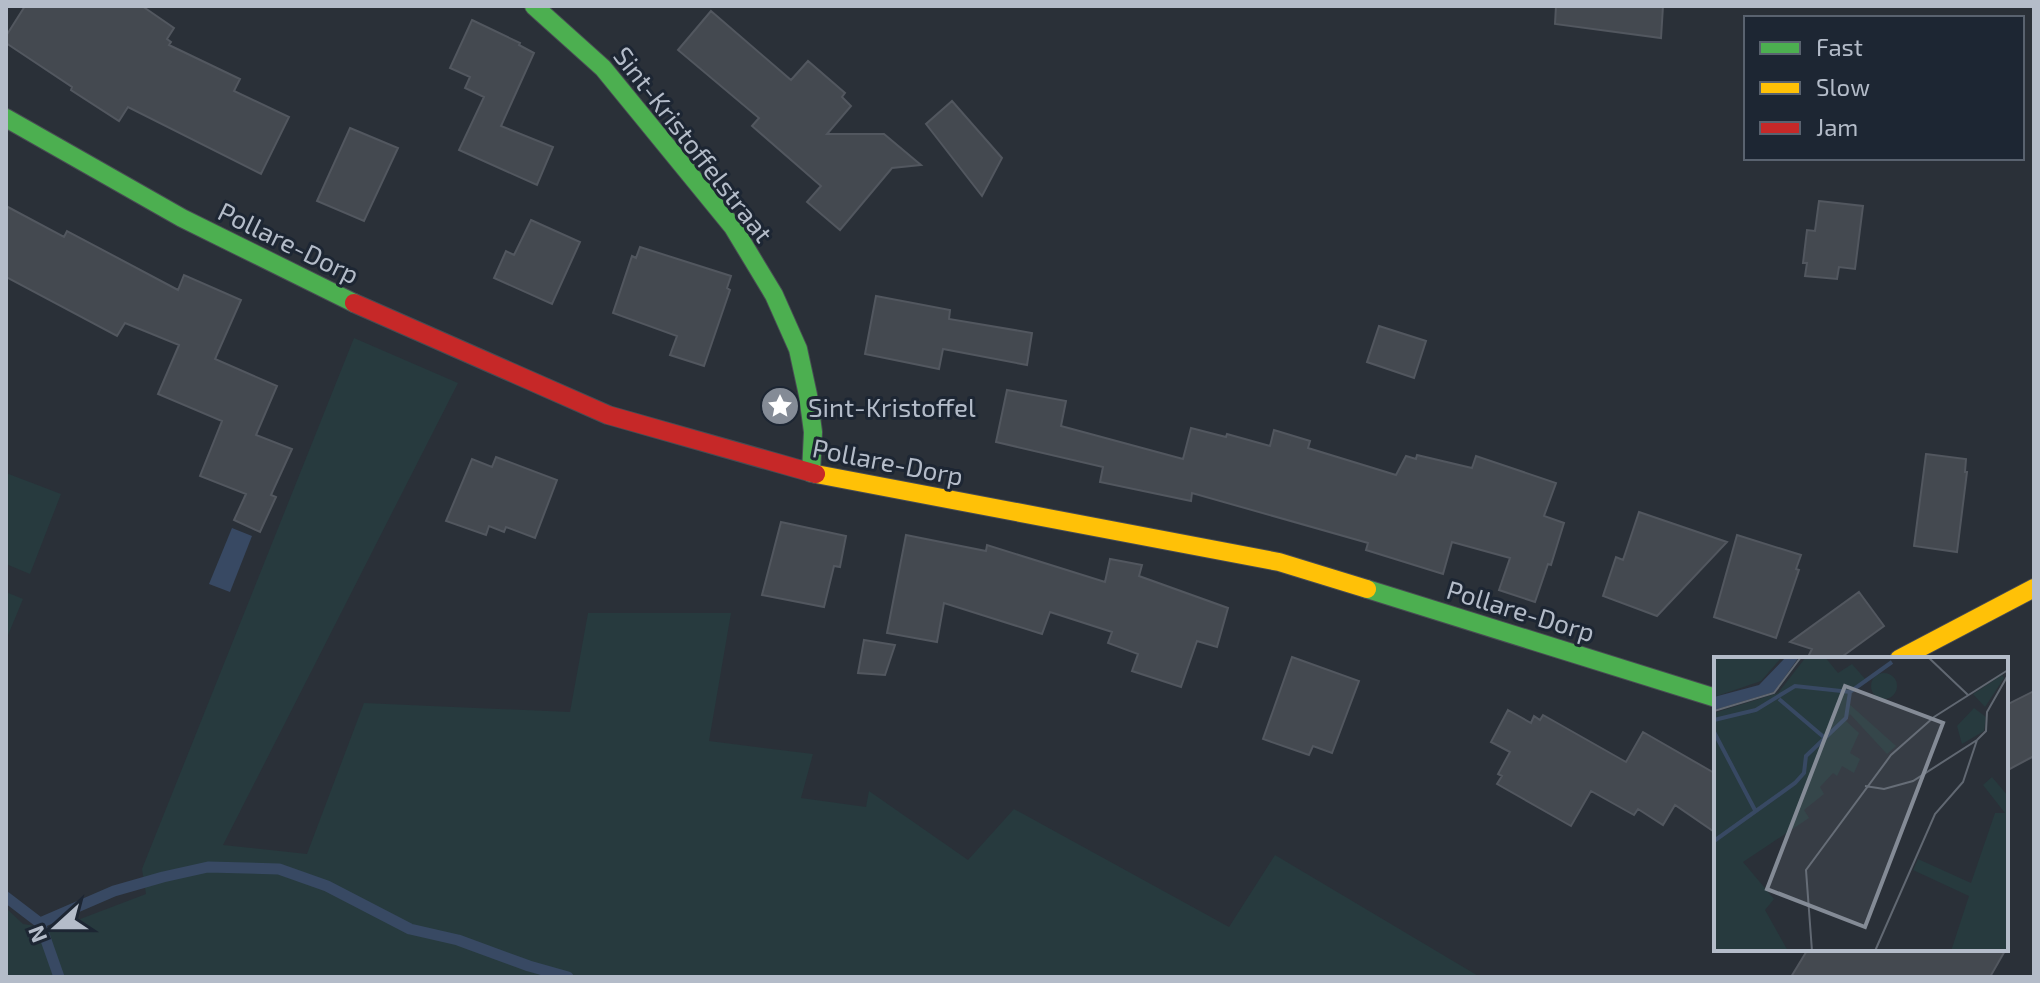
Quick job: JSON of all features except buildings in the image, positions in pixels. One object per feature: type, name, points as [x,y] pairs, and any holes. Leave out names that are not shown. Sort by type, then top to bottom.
[{"type":"street","name":"Sint-Kristoffelstraat","points":[[534,6],[603,68],[733,227],[774,295],[798,349],[808,395],[813,432],[811,473]]},
{"type":"street","name":"Pollare-Dorp","points":[[6,118],[196,225],[323,289],[608,415],[811,473],[1279,562],[1714,697]]},
{"type":"street","points":[[1903,657],[2034,588]]},
{"type":"green space","points":[[354,338],[458,383],[223,845],[307,854],[364,703],[570,712],[588,613],[731,613],[709,741],[813,754],[801,798],[866,807],[869,791],[968,860],[1014,809],[1229,927],[1275,855],[1480,977],[6,977],[6,908],[23,924],[54,929],[146,894],[142,869]]},
{"type":"green space","points":[[6,473],[61,494],[30,574],[6,564]]},
{"type":"green space","points":[[6,592],[23,599],[6,640]]},
{"type":"water","points":[[232,528],[252,536],[230,592],[209,584]]},
{"type":"waterway","points":[[40,923],[114,891],[163,877],[208,867],[279,869],[327,886],[410,929],[458,940],[568,977]]},
{"type":"waterway","points":[[6,897],[40,923],[59,977]]},
{"type":"traffic: fast","points":[[534,6],[603,68],[733,227],[774,295],[798,349],[808,395],[813,432],[811,473]]},
{"type":"traffic: fast","points":[[6,118],[182,218],[354,303]]},
{"type":"traffic: fast","points":[[1367,589],[1714,697]]},
{"type":"traffic: slow","points":[[816,474],[1279,562],[1367,589]]},
{"type":"traffic: slow","points":[[1903,657],[2034,588]]},
{"type":"traffic: jam","points":[[354,303],[608,415],[816,474]]},
{"type":"place","name":"Sint-Kristoffel","points":[[780,406]]}]
